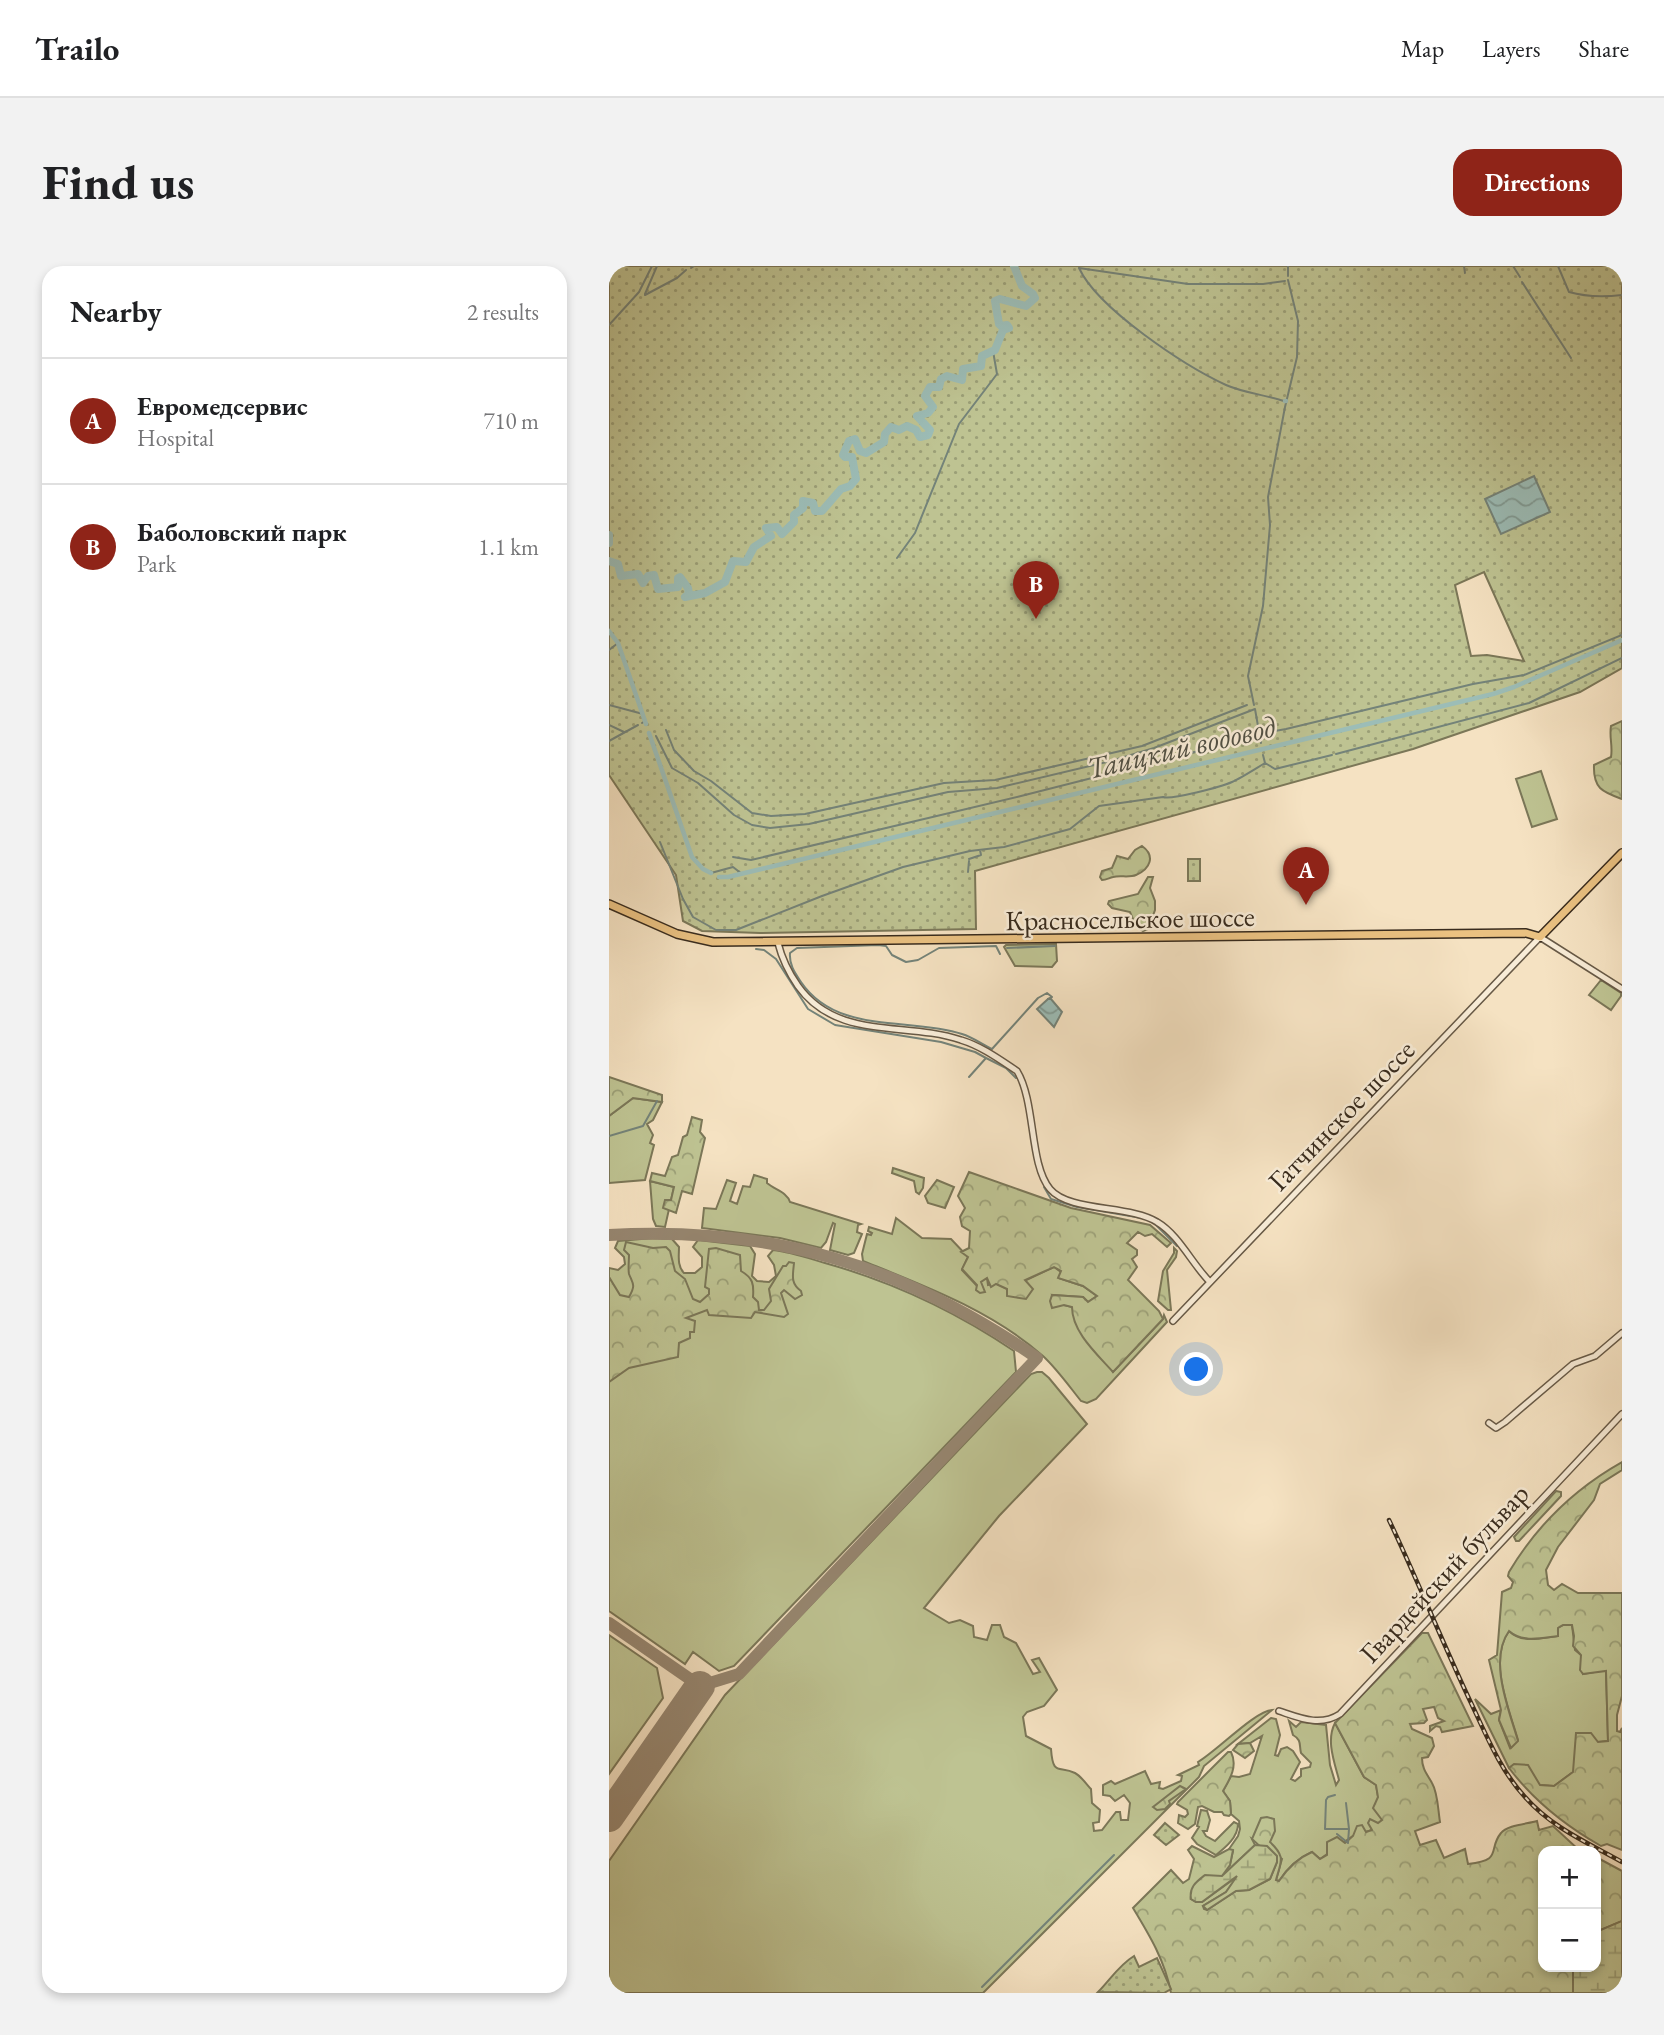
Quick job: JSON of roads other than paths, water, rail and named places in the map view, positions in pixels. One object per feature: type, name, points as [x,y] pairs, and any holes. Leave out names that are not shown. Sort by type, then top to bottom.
[{"type":"main road","points":[[1540,937],[1622,853]]},
{"type":"main road","name":"Красносельское шоссе","points":[[609,904],[677,934],[701,941],[778,943],[1517,933],[1540,937]]},
{"type":"street","points":[[1540,937],[1622,989]]},
{"type":"street","name":"Гатчинское шоссе","points":[[1173,1321],[1540,937]]},
{"type":"street","points":[[778,943],[783,961],[810,1002],[833,1017],[959,1039],[1017,1071],[1040,1168],[1051,1192],[1070,1202],[1156,1221],[1167,1229],[1210,1282]]},
{"type":"street","points":[[1489,1423],[1496,1427],[1506,1422],[1573,1364],[1595,1356],[1622,1334]]},
{"type":"street","name":"Гвардейский бульвар","points":[[1279,1711],[1319,1721],[1330,1720],[1340,1714],[1622,1414]]},
{"type":"water","points":[[1534,476],[1550,512],[1501,534],[1485,499]]},
{"type":"water","points":[[1048,999],[1062,1012],[1054,1027],[1037,1009]]},
{"type":"waterway","points":[[609,325],[639,292],[652,266]]},
{"type":"waterway","points":[[645,294],[657,266]]},
{"type":"waterway","points":[[609,561],[618,564],[621,576],[638,574],[643,583],[648,576],[654,575],[658,589],[678,587],[680,577],[688,588],[689,594],[685,597],[705,593],[725,582],[733,561],[746,562],[754,547],[771,536],[766,528],[777,527],[782,534],[794,522],[794,515],[803,508],[803,501],[813,503],[815,511],[822,511],[841,489],[850,486],[856,479],[852,457],[843,455],[849,441],[855,439],[860,451],[866,453],[884,442],[885,434],[891,427],[899,430],[907,426],[916,430],[920,437],[928,435],[930,430],[917,416],[928,413],[933,407],[925,396],[930,387],[939,387],[941,379],[947,376],[962,380],[963,369],[981,366],[982,356],[995,350],[1003,330],[1009,328],[999,324],[995,301],[1000,299],[1026,306],[1035,298],[1022,286],[1014,266]]},
{"type":"waterway","points":[[1288,266],[1288,276]]},
{"type":"waterway","points":[[1464,266],[1465,273]]},
{"type":"waterway","points":[[1513,266],[1520,277]]},
{"type":"waterway","points":[[1558,266],[1569,292],[1595,296],[1622,295]]},
{"type":"waterway","points":[[1284,401],[1226,385],[1166,350],[1104,301],[1079,268],[1188,284],[1263,284],[1285,281]]},
{"type":"waterway","points":[[645,295],[677,278],[686,270]]},
{"type":"waterway","points":[[1254,705],[1248,676],[1263,606],[1270,525],[1268,497],[1297,357],[1298,321],[1288,280]]},
{"type":"waterway","points":[[1522,282],[1571,358]]},
{"type":"waterway","points":[[897,558],[915,533],[959,424],[997,374],[993,351]]},
{"type":"waterway","points":[[609,535],[609,543]]},
{"type":"waterway","name":"Таицкий водовод","points":[[609,631],[618,643],[646,724]]},
{"type":"waterway","points":[[1265,728],[1275,731],[1286,729],[1473,684],[1524,675],[1622,635]]},
{"type":"waterway","name":"Таицкий водовод","points":[[719,877],[1493,694],[1622,640]]},
{"type":"waterway","points":[[609,650],[618,643]]},
{"type":"waterway","points":[[1336,754],[1529,703],[1622,658]]},
{"type":"waterway","points":[[609,705],[643,714]]},
{"type":"waterway","points":[[666,730],[674,750],[694,771],[752,813],[771,816],[805,814],[944,783],[995,780],[1142,746],[1247,705]]},
{"type":"waterway","points":[[1255,709],[1261,743]]},
{"type":"waterway","points":[[656,736],[672,768],[698,783],[734,815],[752,825],[770,828],[809,824],[948,792],[997,788],[1111,761],[1154,748],[1255,709]]},
{"type":"waterway","points":[[609,725],[624,732]]},
{"type":"waterway","points":[[609,741],[638,725]]},
{"type":"waterway","points":[[733,857],[751,860],[1021,796],[1230,743],[1261,728]]},
{"type":"waterway","name":"Таицкий водовод","points":[[649,733],[692,857],[711,873]]},
{"type":"waterway","points":[[1263,755],[1265,763],[1275,769],[1332,755]]},
{"type":"waterway","points":[[660,842],[693,917],[716,930],[736,930],[903,867],[970,851],[1004,847],[1070,829],[1099,806],[1176,797],[1218,787],[1265,763]]},
{"type":"waterway","points":[[969,859],[981,855],[980,850]]},
{"type":"waterway","points":[[968,872],[969,861]]},
{"type":"waterway","name":"Таицкий водовод","points":[[711,873],[733,867],[742,874]]},
{"type":"waterway","points":[[1000,954],[996,946],[939,948],[918,960],[906,962],[892,955],[886,946],[878,945],[797,948],[790,953],[790,957],[801,982],[816,999],[834,1010],[875,1022],[962,1034],[992,1049],[1038,998],[1047,993],[1052,997],[1048,999]]},
{"type":"waterway","points":[[1007,948],[1055,946]]},
{"type":"waterway","points":[[756,949],[764,950],[776,959],[808,1009],[835,1025],[941,1042],[986,1058]]},
{"type":"waterway","points":[[969,1077],[986,1058],[1006,1068],[1016,1078]]},
{"type":"waterway","points":[[609,1136],[643,1126],[657,1101]]},
{"type":"waterway","points":[[1044,1187],[1051,1199],[1077,1207],[1142,1218]]},
{"type":"waterway","points":[[1154,1223],[1177,1246]]},
{"type":"waterway","points":[[1335,1795],[1326,1800],[1325,1829],[1349,1829]]},
{"type":"waterway","points":[[1337,1834],[1348,1843],[1346,1803]]},
{"type":"waterway","points":[[982,1987],[1114,1855]]},
{"type":"railway","points":[[1389,1520],[1483,1729],[1509,1776],[1525,1797],[1546,1817],[1622,1862]]},
{"type":"place","name":"Баболовский парк","points":[[1036,619]]},
{"type":"place","name":"Евромедсервис","points":[[1306,905]]}]
